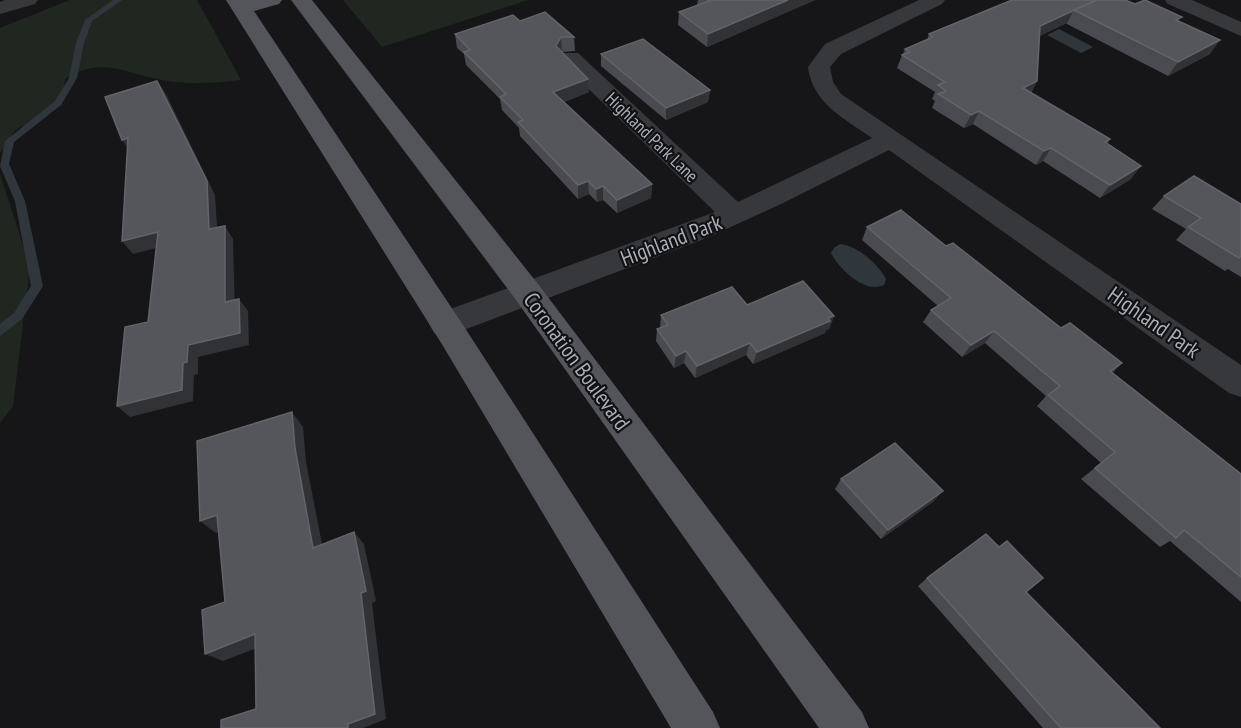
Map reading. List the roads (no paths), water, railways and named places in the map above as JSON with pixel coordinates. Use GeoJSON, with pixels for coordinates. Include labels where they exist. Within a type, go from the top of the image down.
{"type":"FeatureCollection","features":[{"type":"Feature","properties":{"kind":"main road","name":"Coronation Boulevard"},"geometry":{"type":"LineString","coordinates":[[301,0],[527,292],[846,728]]}},
{"type":"Feature","properties":{"kind":"main road"},"geometry":{"type":"LineString","coordinates":[[250,3],[445,324],[697,728]]}},
{"type":"Feature","properties":{"kind":"street"},"geometry":{"type":"LineString","coordinates":[[0,8],[28,0]]}},
{"type":"Feature","properties":{"kind":"street","name":"Highland Park"},"geometry":{"type":"LineString","coordinates":[[935,0],[833,49],[819,67],[821,82],[833,99],[1241,383]]}},
{"type":"Feature","properties":{"kind":"street"},"geometry":{"type":"LineString","coordinates":[[1175,0],[1241,30]]}},
{"type":"Feature","properties":{"kind":"street","name":"Highland Park Lane"},"geometry":{"type":"LineString","coordinates":[[570,58],[735,215]]}},
{"type":"Feature","properties":{"kind":"street","name":"Highland Park"},"geometry":{"type":"LineString","coordinates":[[445,324],[527,292],[566,281],[735,215],[890,139]]}},
{"type":"Feature","properties":{"kind":"waterway"},"geometry":{"type":"LineString","coordinates":[[0,331],[18,316],[37,286],[20,201],[4,164],[10,141],[58,103],[73,78],[80,43],[89,20],[118,0]]}}]}
